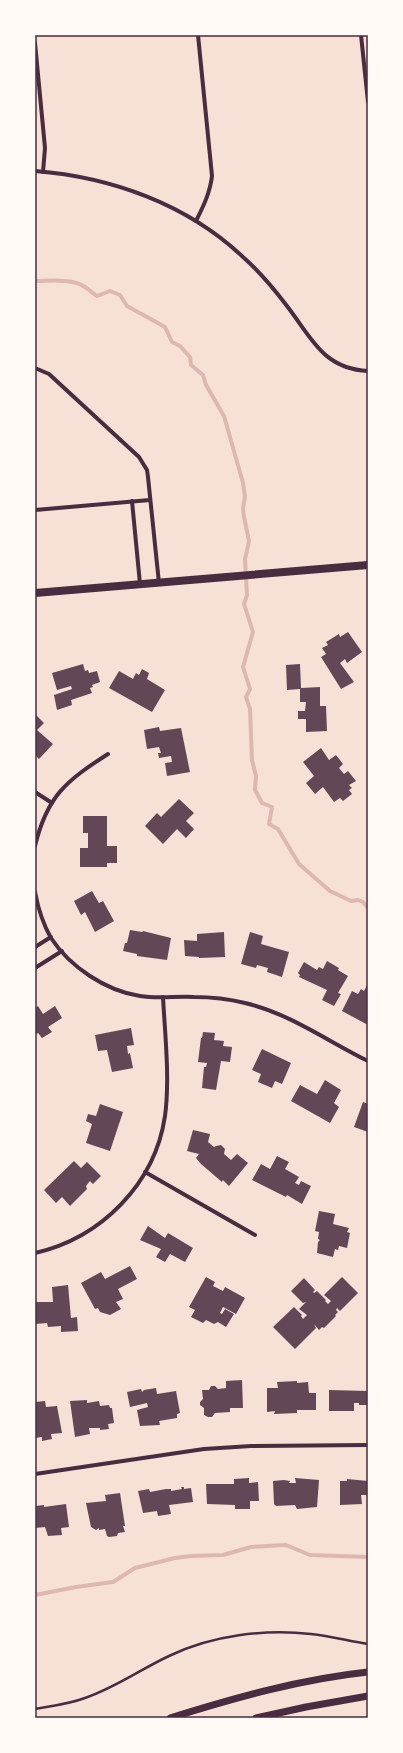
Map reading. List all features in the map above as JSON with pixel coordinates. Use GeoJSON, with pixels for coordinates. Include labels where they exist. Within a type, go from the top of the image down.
{"type":"FeatureCollection","features":[{"type":"Feature","properties":{"kind":"main road"},"geometry":{"type":"LineString","coordinates":[[35,593],[368,566]]}},
{"type":"Feature","properties":{"kind":"street"},"geometry":{"type":"LineString","coordinates":[[196,221],[206,201],[212,176],[198,35]]}},
{"type":"Feature","properties":{"kind":"street"},"geometry":{"type":"LineString","coordinates":[[361,35],[368,102]]}},
{"type":"Feature","properties":{"kind":"street"},"geometry":{"type":"LineString","coordinates":[[35,42],[45,148],[43,172]]}},
{"type":"Feature","properties":{"kind":"street"},"geometry":{"type":"LineString","coordinates":[[35,171],[62,173],[89,178],[122,187],[159,201],[196,221],[243,256],[288,307],[308,337],[323,354],[341,365],[352,369],[368,371]]}},
{"type":"Feature","properties":{"kind":"street"},"geometry":{"type":"LineString","coordinates":[[35,368],[49,374],[139,457],[146,470],[160,583]]}},
{"type":"Feature","properties":{"kind":"street"},"geometry":{"type":"LineString","coordinates":[[35,510],[150,500]]}},
{"type":"Feature","properties":{"kind":"street"},"geometry":{"type":"LineString","coordinates":[[132,501],[140,584]]}},
{"type":"Feature","properties":{"kind":"street"},"geometry":{"type":"LineString","coordinates":[[35,846],[45,815],[52,803],[75,776],[108,754]]}},
{"type":"Feature","properties":{"kind":"street"},"geometry":{"type":"LineString","coordinates":[[35,792],[52,803]]}},
{"type":"Feature","properties":{"kind":"street"},"geometry":{"type":"LineString","coordinates":[[35,892],[39,910],[51,937],[62,951],[84,971],[106,985],[126,993],[140,996],[195,996],[227,1000],[262,1008],[293,1020],[368,1061]]}},
{"type":"Feature","properties":{"kind":"street"},"geometry":{"type":"LineString","coordinates":[[35,947],[51,937]]}},
{"type":"Feature","properties":{"kind":"street"},"geometry":{"type":"LineString","coordinates":[[35,968],[62,951]]}},
{"type":"Feature","properties":{"kind":"street"},"geometry":{"type":"LineString","coordinates":[[35,1253],[79,1237],[104,1221],[122,1204],[146,1172],[153,1157],[165,1116],[167,1092],[163,997]]}},
{"type":"Feature","properties":{"kind":"street"},"geometry":{"type":"LineString","coordinates":[[146,1172],[255,1235]]}},
{"type":"Feature","properties":{"kind":"street"},"geometry":{"type":"LineString","coordinates":[[35,1474],[204,1449],[251,1446],[368,1445]]}},
{"type":"Feature","properties":{"kind":"street"},"geometry":{"type":"LineString","coordinates":[[170,1718],[252,1694],[306,1682],[368,1672]]}},
{"type":"Feature","properties":{"kind":"street"},"geometry":{"type":"LineString","coordinates":[[256,1718],[368,1696]]}},
{"type":"Feature","properties":{"kind":"path"},"geometry":{"type":"LineString","coordinates":[[35,1709],[58,1706],[86,1698],[170,1655],[210,1641],[280,1632],[312,1634],[368,1644]]}},
{"type":"Feature","properties":{"kind":"building"},"geometry":{"type":"Polygon","coordinates":[[[348,632],[362,652],[347,663],[345,659],[340,663],[354,682],[341,689],[321,657],[326,654],[322,648],[328,645],[326,642],[339,634],[340,637],[348,632]]]}},
{"type":"Feature","properties":{"kind":"building"},"geometry":{"type":"Polygon","coordinates":[[[83,664],[85,671],[88,670],[89,673],[97,671],[100,682],[92,685],[93,687],[90,688],[92,693],[71,700],[72,705],[57,710],[54,695],[72,689],[71,686],[57,690],[52,673],[83,664]]]}},
{"type":"Feature","properties":{"kind":"building"},"geometry":{"type":"Polygon","coordinates":[[[300,664],[301,688],[320,687],[320,706],[326,706],[327,731],[306,732],[306,719],[298,719],[298,711],[305,711],[306,702],[300,702],[300,689],[287,690],[286,665],[300,664]]]}},
{"type":"Feature","properties":{"kind":"building"},"geometry":{"type":"Polygon","coordinates":[[[142,669],[149,673],[147,679],[165,690],[152,712],[109,688],[119,671],[133,679],[136,673],[139,675],[142,669]]]}},
{"type":"Feature","properties":{"kind":"building"},"geometry":{"type":"Polygon","coordinates":[[[35,714],[44,723],[37,730],[53,744],[39,759],[35,755],[35,714]]]}},
{"type":"Feature","properties":{"kind":"building"},"geometry":{"type":"Polygon","coordinates":[[[159,727],[160,731],[181,728],[190,772],[167,776],[165,763],[172,762],[171,756],[159,758],[158,753],[161,753],[159,747],[147,749],[144,730],[159,727]]]}},
{"type":"Feature","properties":{"kind":"building"},"geometry":{"type":"Polygon","coordinates":[[[321,748],[329,760],[336,755],[343,764],[339,768],[344,774],[348,771],[356,781],[349,785],[352,788],[349,790],[352,794],[343,801],[340,798],[334,802],[323,787],[315,794],[306,783],[314,776],[303,762],[321,748]]]}},
{"type":"Feature","properties":{"kind":"building"},"geometry":{"type":"Polygon","coordinates":[[[179,799],[194,813],[186,821],[194,829],[186,838],[177,829],[163,844],[145,826],[157,813],[161,817],[179,799]]]}},
{"type":"Feature","properties":{"kind":"building"},"geometry":{"type":"Polygon","coordinates":[[[83,816],[107,816],[107,846],[117,846],[117,863],[107,863],[107,867],[80,867],[80,848],[88,848],[88,833],[83,833],[83,816]]]}},
{"type":"Feature","properties":{"kind":"building"},"geometry":{"type":"Polygon","coordinates":[[[92,891],[99,903],[103,901],[114,921],[95,932],[85,912],[81,915],[74,901],[92,891]]]}},
{"type":"Feature","properties":{"kind":"building"},"geometry":{"type":"Polygon","coordinates":[[[130,930],[143,931],[171,938],[167,960],[137,956],[137,954],[123,951],[125,943],[127,943],[130,930]]]}},
{"type":"Feature","properties":{"kind":"building"},"geometry":{"type":"Polygon","coordinates":[[[224,932],[225,957],[199,958],[185,956],[184,940],[197,941],[197,934],[224,932]]]}},
{"type":"Feature","properties":{"kind":"building"},"geometry":{"type":"Polygon","coordinates":[[[250,932],[263,936],[261,944],[289,952],[282,977],[267,972],[268,968],[257,965],[256,968],[241,964],[250,932]]]}},
{"type":"Feature","properties":{"kind":"building"},"geometry":{"type":"Polygon","coordinates":[[[327,961],[339,968],[338,970],[348,976],[338,993],[341,994],[334,1006],[322,1000],[327,990],[299,977],[300,975],[298,973],[304,962],[317,970],[319,967],[323,969],[327,961]]]}},
{"type":"Feature","properties":{"kind":"building"},"geometry":{"type":"Polygon","coordinates":[[[367,985],[368,1025],[342,1011],[352,991],[358,994],[361,989],[364,991],[367,985]]]}},
{"type":"Feature","properties":{"kind":"building"},"geometry":{"type":"Polygon","coordinates":[[[38,1006],[43,1014],[55,1006],[62,1018],[48,1027],[52,1032],[42,1038],[38,1033],[35,1035],[35,1008],[38,1006]]]}},
{"type":"Feature","properties":{"kind":"building"},"geometry":{"type":"Polygon","coordinates":[[[131,1028],[134,1045],[127,1046],[133,1068],[112,1072],[107,1050],[98,1051],[95,1035],[131,1028]]]}},
{"type":"Feature","properties":{"kind":"building"},"geometry":{"type":"Polygon","coordinates":[[[203,1032],[215,1033],[214,1040],[224,1041],[223,1046],[232,1047],[230,1062],[221,1061],[216,1090],[202,1088],[204,1067],[206,1067],[207,1063],[198,1062],[203,1032]]]}},
{"type":"Feature","properties":{"kind":"building"},"geometry":{"type":"Polygon","coordinates":[[[262,1049],[291,1063],[282,1084],[275,1081],[272,1088],[258,1082],[261,1074],[252,1070],[262,1049]]]}},
{"type":"Feature","properties":{"kind":"building"},"geometry":{"type":"Polygon","coordinates":[[[325,1080],[341,1090],[334,1103],[339,1107],[330,1123],[291,1101],[300,1085],[317,1094],[325,1080]]]}},
{"type":"Feature","properties":{"kind":"building"},"geometry":{"type":"Polygon","coordinates":[[[363,1102],[368,1104],[368,1132],[354,1127],[363,1102]]]}},
{"type":"Feature","properties":{"kind":"building"},"geometry":{"type":"Polygon","coordinates":[[[100,1104],[123,1112],[110,1151],[86,1143],[92,1124],[86,1121],[88,1114],[96,1116],[100,1104]]]}},
{"type":"Feature","properties":{"kind":"building"},"geometry":{"type":"Polygon","coordinates":[[[193,1130],[210,1134],[208,1142],[214,1147],[221,1145],[225,1149],[224,1154],[231,1160],[237,1154],[248,1163],[229,1186],[201,1164],[196,1158],[199,1154],[187,1151],[193,1130]]]}},
{"type":"Feature","properties":{"kind":"building"},"geometry":{"type":"Polygon","coordinates":[[[277,1156],[289,1162],[285,1169],[299,1177],[295,1183],[299,1185],[301,1181],[311,1186],[302,1204],[287,1195],[286,1197],[252,1180],[261,1164],[270,1169],[277,1156]]]}},
{"type":"Feature","properties":{"kind":"building"},"geometry":{"type":"Polygon","coordinates":[[[74,1161],[81,1168],[87,1162],[101,1176],[93,1184],[90,1181],[86,1186],[87,1189],[70,1206],[62,1197],[56,1203],[44,1190],[74,1161]]]}},
{"type":"Feature","properties":{"kind":"building"},"geometry":{"type":"Polygon","coordinates":[[[319,1211],[335,1214],[333,1224],[349,1228],[347,1232],[350,1233],[347,1248],[339,1246],[338,1250],[335,1249],[333,1257],[317,1253],[318,1242],[320,1240],[318,1239],[319,1232],[315,1231],[319,1211]]]}},
{"type":"Feature","properties":{"kind":"building"},"geometry":{"type":"Polygon","coordinates":[[[148,1226],[165,1238],[168,1233],[193,1248],[185,1262],[170,1254],[165,1262],[156,1257],[161,1249],[140,1240],[148,1226]]]}},
{"type":"Feature","properties":{"kind":"building"},"geometry":{"type":"Polygon","coordinates":[[[130,1266],[137,1279],[118,1289],[123,1299],[116,1302],[121,1309],[110,1315],[100,1312],[98,1308],[95,1309],[81,1283],[101,1272],[105,1279],[130,1266]]]}},
{"type":"Feature","properties":{"kind":"building"},"geometry":{"type":"Polygon","coordinates":[[[206,1277],[215,1282],[213,1286],[223,1291],[225,1287],[245,1298],[236,1314],[223,1307],[220,1313],[222,1314],[225,1309],[234,1314],[226,1327],[218,1322],[214,1324],[206,1320],[203,1323],[191,1317],[195,1310],[189,1307],[206,1277]]]}},
{"type":"Feature","properties":{"kind":"building"},"geometry":{"type":"Polygon","coordinates":[[[342,1277],[358,1293],[340,1311],[337,1308],[336,1310],[338,1312],[335,1315],[336,1316],[324,1328],[322,1327],[319,1330],[314,1324],[316,1328],[295,1349],[273,1327],[294,1307],[302,1315],[301,1316],[303,1319],[307,1315],[299,1309],[306,1302],[303,1303],[291,1291],[304,1278],[315,1290],[313,1292],[314,1293],[317,1291],[328,1304],[331,1301],[324,1295],[342,1277]]]}},
{"type":"Feature","properties":{"kind":"building"},"geometry":{"type":"Polygon","coordinates":[[[68,1285],[71,1318],[77,1317],[78,1331],[61,1332],[61,1326],[48,1327],[47,1323],[35,1324],[35,1302],[53,1302],[52,1287],[68,1285]]]}},
{"type":"Feature","properties":{"kind":"building"},"geometry":{"type":"Polygon","coordinates":[[[242,1380],[243,1408],[230,1408],[230,1412],[215,1413],[212,1417],[204,1415],[204,1408],[200,1405],[200,1402],[203,1399],[202,1390],[209,1390],[211,1386],[215,1386],[218,1389],[226,1388],[226,1381],[242,1380]]]}},
{"type":"Feature","properties":{"kind":"building"},"geometry":{"type":"Polygon","coordinates":[[[297,1381],[297,1383],[308,1382],[309,1393],[316,1393],[316,1410],[297,1410],[297,1413],[274,1414],[275,1411],[267,1412],[267,1388],[278,1388],[277,1382],[297,1381]]]}},
{"type":"Feature","properties":{"kind":"building"},"geometry":{"type":"Polygon","coordinates":[[[156,1388],[157,1394],[176,1391],[180,1413],[177,1414],[177,1418],[159,1421],[160,1425],[140,1426],[137,1410],[148,1407],[147,1403],[130,1407],[127,1392],[141,1389],[142,1392],[144,1390],[156,1388]]]}},
{"type":"Feature","properties":{"kind":"building"},"geometry":{"type":"Polygon","coordinates":[[[329,1390],[368,1391],[368,1405],[359,1405],[359,1403],[354,1403],[354,1411],[329,1411],[329,1390]]]}},
{"type":"Feature","properties":{"kind":"building"},"geometry":{"type":"Polygon","coordinates":[[[87,1400],[87,1403],[99,1401],[100,1406],[109,1405],[110,1408],[112,1408],[114,1423],[108,1424],[109,1429],[100,1430],[100,1428],[89,1428],[90,1434],[75,1437],[70,1401],[87,1400]]]}},
{"type":"Feature","properties":{"kind":"building"},"geometry":{"type":"Polygon","coordinates":[[[45,1401],[46,1407],[57,1406],[62,1433],[51,1434],[52,1439],[42,1441],[42,1437],[35,1438],[35,1402],[45,1401]]]}},
{"type":"Feature","properties":{"kind":"building"},"geometry":{"type":"Polygon","coordinates":[[[249,1478],[249,1483],[258,1482],[259,1501],[250,1501],[250,1509],[235,1509],[235,1505],[207,1504],[206,1484],[234,1484],[234,1479],[249,1478]]]}},
{"type":"Feature","properties":{"kind":"building"},"geometry":{"type":"Polygon","coordinates":[[[295,1478],[319,1480],[317,1507],[297,1509],[295,1505],[276,1506],[274,1504],[273,1481],[284,1480],[290,1481],[289,1483],[296,1483],[295,1478]]]}},
{"type":"Feature","properties":{"kind":"building"},"geometry":{"type":"Polygon","coordinates":[[[347,1479],[368,1481],[368,1495],[361,1495],[362,1504],[340,1505],[340,1481],[347,1481],[347,1479]]]}},
{"type":"Feature","properties":{"kind":"building"},"geometry":{"type":"Polygon","coordinates":[[[181,1487],[184,1487],[184,1489],[191,1488],[193,1502],[169,1505],[171,1514],[158,1516],[157,1511],[143,1513],[138,1491],[149,1489],[150,1492],[171,1489],[171,1491],[182,1489],[181,1487]]]}},
{"type":"Feature","properties":{"kind":"building"},"geometry":{"type":"Polygon","coordinates":[[[120,1493],[125,1526],[123,1526],[125,1532],[118,1533],[117,1536],[109,1537],[107,1536],[105,1529],[99,1530],[99,1528],[96,1530],[91,1527],[86,1503],[106,1501],[105,1495],[120,1493]]]}},
{"type":"Feature","properties":{"kind":"building"},"geometry":{"type":"Polygon","coordinates":[[[66,1504],[69,1527],[61,1528],[62,1535],[48,1536],[45,1527],[35,1528],[35,1506],[44,1505],[44,1507],[66,1504]]]}},
{"type":"Feature","properties":{"kind":"waterway"},"geometry":{"type":"LineString","coordinates":[[35,281],[74,282],[87,288],[97,296],[110,291],[120,295],[127,306],[165,327],[172,342],[180,346],[190,357],[191,365],[203,375],[206,385],[224,416],[243,483],[245,497],[243,508],[249,541],[245,559],[247,595],[244,604],[253,632],[243,667],[250,689],[246,697],[250,709],[252,760],[256,776],[255,790],[262,803],[272,807],[269,824],[278,829],[299,864],[330,891],[351,901],[358,900],[363,902],[368,908]]}},
{"type":"Feature","properties":{"kind":"waterway"},"geometry":{"type":"LineString","coordinates":[[35,1595],[113,1582],[135,1568],[175,1558],[223,1555],[251,1547],[286,1545],[310,1555],[368,1557]]}}]}
